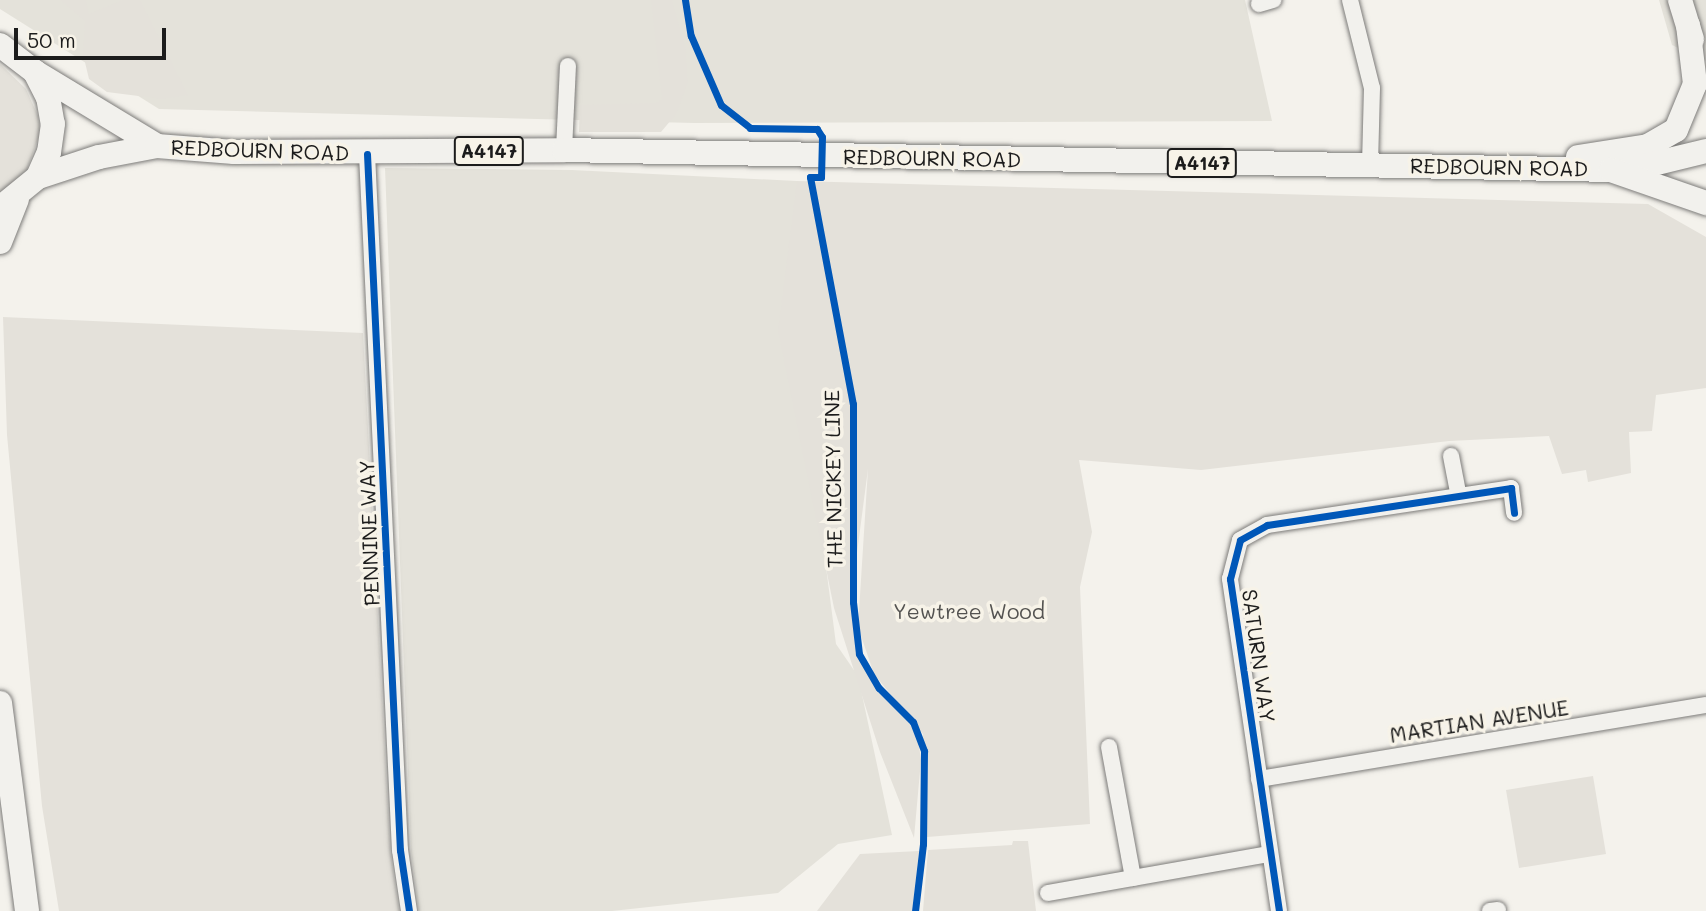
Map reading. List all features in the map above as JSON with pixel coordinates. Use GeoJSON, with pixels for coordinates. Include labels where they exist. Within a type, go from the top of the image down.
{"type":"FeatureCollection","features":[{"type":"Feature","properties":{"kind":"main road","name":"A4147"},"geometry":{"type":"LineString","coordinates":[[1680,0],[1706,94]]}},
{"type":"Feature","properties":{"kind":"main road","name":"A4147"},"geometry":{"type":"LineString","coordinates":[[1480,167],[1648,146],[1669,137],[1685,116],[1696,66],[1688,24]]}},
{"type":"Feature","properties":{"kind":"main road","name":"REDBOURN ROAD"},"geometry":{"type":"LineString","coordinates":[[0,45],[36,72],[157,145]]}},
{"type":"Feature","properties":{"kind":"main road"},"geometry":{"type":"LineString","coordinates":[[0,242],[8,204],[37,177],[49,152],[53,124],[48,97],[36,72]]}},
{"type":"Feature","properties":{"kind":"main road","name":"REDBOURN ROAD"},"geometry":{"type":"LineString","coordinates":[[37,177],[99,157],[157,145],[234,152],[367,154],[564,150],[1582,168],[1624,171],[1706,203]]}},
{"type":"Feature","properties":{"kind":"main road","name":"REDBOURN ROAD"},"geometry":{"type":"LineString","coordinates":[[1624,171],[1706,151]]}},
{"type":"Feature","properties":{"kind":"main road"},"geometry":{"type":"LineString","coordinates":[[0,703],[27,911]]}},
{"type":"Feature","properties":{"kind":"street"},"geometry":{"type":"LineString","coordinates":[[1350,0],[1372,88],[1370,165]]}},
{"type":"Feature","properties":{"kind":"street"},"geometry":{"type":"LineString","coordinates":[[564,150],[568,66]]}},
{"type":"Feature","properties":{"kind":"street","name":"PENNINE WAY"},"geometry":{"type":"LineString","coordinates":[[367,154],[400,850],[409,911]]}},
{"type":"Feature","properties":{"kind":"street"},"geometry":{"type":"LineString","coordinates":[[1451,456],[1458,493]]}},
{"type":"Feature","properties":{"kind":"street","name":"SATURN WAY"},"geometry":{"type":"LineString","coordinates":[[1279,911],[1230,579],[1240,540],[1267,525],[1458,493],[1511,488],[1514,513]]}},
{"type":"Feature","properties":{"kind":"street","name":"MARTIAN AVENUE"},"geometry":{"type":"LineString","coordinates":[[1259,779],[1706,705]]}},
{"type":"Feature","properties":{"kind":"street"},"geometry":{"type":"LineString","coordinates":[[1110,747],[1133,877]]}},
{"type":"Feature","properties":{"kind":"street"},"geometry":{"type":"LineString","coordinates":[[1048,893],[1269,854]]}},
{"type":"Feature","properties":{"kind":"shaded area"},"geometry":{"type":"Polygon","coordinates":[[[0,0],[1245,0],[1272,121],[694,123],[159,109],[0,9],[0,0]]]}},
{"type":"Feature","properties":{"kind":"shaded area"},"geometry":{"type":"Polygon","coordinates":[[[1659,0],[1706,0],[1706,61],[1672,45],[1659,0]]]}},
{"type":"Feature","properties":{"kind":"shaded area"},"geometry":{"type":"Polygon","coordinates":[[[385,168],[572,170],[797,181],[807,232],[820,521],[836,644],[858,676],[892,835],[838,844],[778,893],[612,911],[419,911],[411,851],[385,168]]]}},
{"type":"Feature","properties":{"kind":"green space"},"geometry":{"type":"Polygon","coordinates":[[[60,0],[86,0],[89,14],[123,0],[140,0],[188,95],[162,99],[107,92],[89,79],[83,54],[85,21],[60,0]]]}},
{"type":"Feature","properties":{"kind":"green space"},"geometry":{"type":"Polygon","coordinates":[[[651,0],[672,0],[686,50],[688,81],[677,113],[661,132],[579,132],[580,105],[656,103],[662,99],[651,0]]]}},
{"type":"Feature","properties":{"kind":"green space"},"geometry":{"type":"Polygon","coordinates":[[[0,64],[26,89],[38,116],[40,133],[25,175],[0,195],[0,64]]]}},
{"type":"Feature","properties":{"kind":"green space","name":"Yewtree Wood"},"geometry":{"type":"Polygon","coordinates":[[[797,181],[1648,204],[1706,237],[1706,388],[1656,395],[1652,431],[1629,432],[1631,473],[1588,482],[1586,470],[1562,474],[1549,436],[1449,441],[1201,470],[1079,460],[1092,532],[1080,587],[1090,824],[927,837],[923,734],[874,674],[858,627],[868,469],[852,591],[853,626],[867,673],[906,717],[918,739],[921,760],[914,838],[880,752],[834,608],[778,331],[797,181]]]}},
{"type":"Feature","properties":{"kind":"green space"},"geometry":{"type":"Polygon","coordinates":[[[3,317],[363,333],[390,850],[399,911],[59,911],[42,806],[7,435],[3,317]]]}},
{"type":"Feature","properties":{"kind":"green space"},"geometry":{"type":"Polygon","coordinates":[[[1593,776],[1606,854],[1519,868],[1506,790],[1593,776]]]}},
{"type":"Feature","properties":{"kind":"green space"},"geometry":{"type":"Polygon","coordinates":[[[1013,841],[1028,841],[1036,911],[923,911],[928,850],[1012,845],[1013,841]]]}},
{"type":"Feature","properties":{"kind":"green space"},"geometry":{"type":"Polygon","coordinates":[[[919,851],[912,911],[817,911],[860,854],[919,851]]]}},
{"type":"Feature","properties":{"kind":"cycle path","name":"THE NICKEY LINE"},"geometry":{"type":"LineString","coordinates":[[685,0],[691,36],[721,105],[750,128],[817,129],[822,137],[821,177],[810,177],[853,404],[853,602],[859,654],[879,688],[913,722],[924,751],[923,844],[915,911]]}},
{"type":"Feature","properties":{"kind":"cycle path"},"geometry":{"type":"LineString","coordinates":[[367,154],[400,850],[409,911]]}},
{"type":"Feature","properties":{"kind":"cycle path"},"geometry":{"type":"LineString","coordinates":[[1279,911],[1230,579],[1240,540],[1267,525],[1511,488],[1514,513]]}}]}
